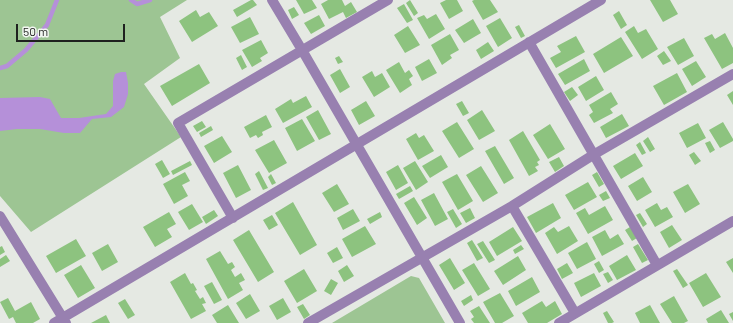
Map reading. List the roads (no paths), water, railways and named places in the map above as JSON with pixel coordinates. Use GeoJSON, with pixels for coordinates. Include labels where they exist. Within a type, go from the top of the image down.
{"type":"FeatureCollection","features":[{"type":"Feature","properties":{"kind":"street"},"geometry":{"type":"LineString","coordinates":[[272,0],[460,323]]}},
{"type":"Feature","properties":{"kind":"street"},"geometry":{"type":"LineString","coordinates":[[233,218],[178,123],[388,0]]}},
{"type":"Feature","properties":{"kind":"street"},"geometry":{"type":"LineString","coordinates":[[0,216],[61,321],[601,0]]}},
{"type":"Feature","properties":{"kind":"street"},"geometry":{"type":"LineString","coordinates":[[529,42],[657,265]]}},
{"type":"Feature","properties":{"kind":"street"},"geometry":{"type":"LineString","coordinates":[[313,322],[512,206],[593,155],[733,74]]}},
{"type":"Feature","properties":{"kind":"street"},"geometry":{"type":"LineString","coordinates":[[512,206],[575,313]]}},
{"type":"Feature","properties":{"kind":"street"},"geometry":{"type":"LineString","coordinates":[[559,323],[733,221]]}},
{"type":"Feature","properties":{"kind":"waterway"},"geometry":{"type":"LineString","coordinates":[[0,68],[7,66],[26,50],[47,25],[57,0]]}},
{"type":"Feature","properties":{"kind":"waterway"},"geometry":{"type":"LineString","coordinates":[[131,0],[137,4],[150,0]]}}]}
